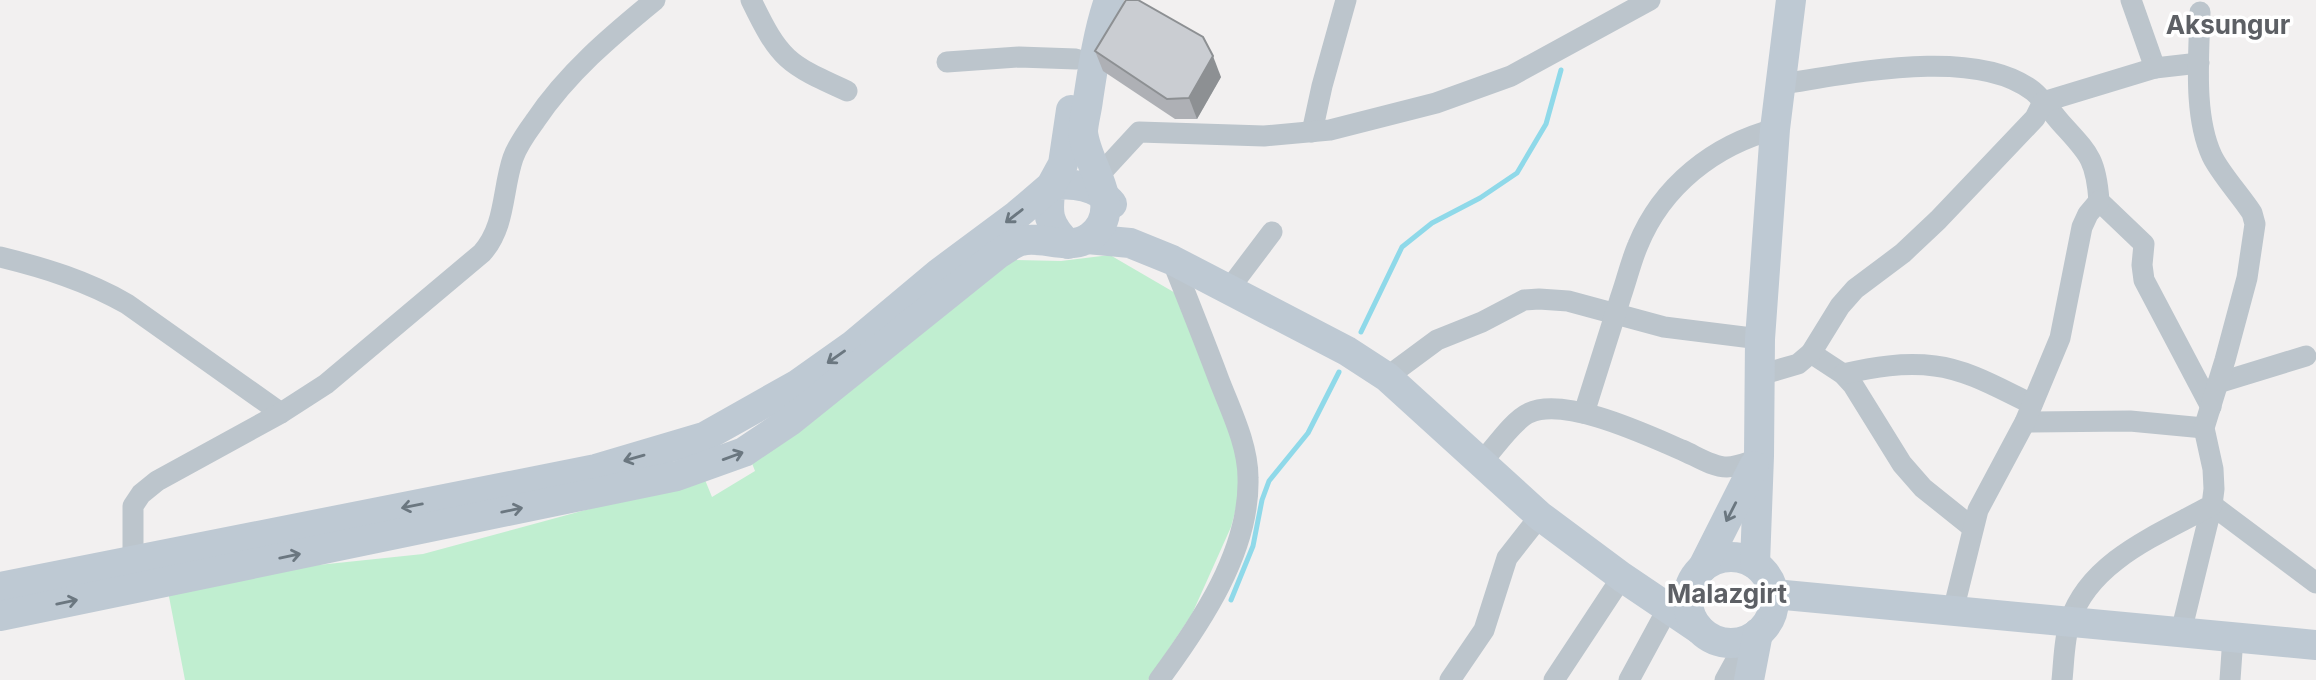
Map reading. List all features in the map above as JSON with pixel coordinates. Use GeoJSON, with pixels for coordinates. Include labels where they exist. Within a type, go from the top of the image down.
{"type":"FeatureCollection","features":[{"type":"Feature","properties":{"kind":"main road"},"geometry":{"type":"LineString","coordinates":[[0,587],[596,469],[704,437],[798,384],[853,345],[939,273],[1051,186],[1063,164],[1076,59],[1093,0]]}},
{"type":"Feature","properties":{"kind":"main road"},"geometry":{"type":"LineString","coordinates":[[1078,241],[1097,230],[1106,214],[1083,132],[1094,62],[1110,0]]}},
{"type":"Feature","properties":{"kind":"main road"},"geometry":{"type":"LineString","coordinates":[[1755,564],[1760,339],[1775,129],[1791,0]]}},
{"type":"Feature","properties":{"kind":"main road"},"geometry":{"type":"LineString","coordinates":[[1051,186],[1097,186],[1127,225],[1172,260]]}},
{"type":"Feature","properties":{"kind":"main road"},"geometry":{"type":"LineString","coordinates":[[1051,186],[1048,209],[1055,232],[1078,241]]}},
{"type":"Feature","properties":{"kind":"main road"},"geometry":{"type":"LineString","coordinates":[[0,616],[677,475],[744,452],[790,421],[998,254],[1023,240],[1130,243],[1172,260],[1347,351],[1387,377],[1540,516],[1622,577],[1687,589]]}},
{"type":"Feature","properties":{"kind":"main road"},"geometry":{"type":"LineString","coordinates":[[1687,589],[1714,560],[1742,558],[1755,564],[1770,582],[1774,594],[1770,615],[1752,636],[1734,643],[1721,642],[1699,629],[1692,617],[1687,589],[1758,457]]}},
{"type":"Feature","properties":{"kind":"main road"},"geometry":{"type":"LineString","coordinates":[[1774,594],[2316,645]]}},
{"type":"Feature","properties":{"kind":"main road"},"geometry":{"type":"LineString","coordinates":[[1749,680],[1752,636]]}},
{"type":"Feature","properties":{"kind":"street"},"geometry":{"type":"LineString","coordinates":[[133,561],[133,506],[141,494],[157,481],[281,413],[342,373],[482,253],[498,230],[513,158],[548,100],[578,66],[655,0]]}},
{"type":"Feature","properties":{"kind":"street"},"geometry":{"type":"LineString","coordinates":[[751,0],[765,31],[790,62],[802,71],[848,91]]}},
{"type":"Feature","properties":{"kind":"street"},"geometry":{"type":"LineString","coordinates":[[1312,132],[1346,0]]}},
{"type":"Feature","properties":{"kind":"street"},"geometry":{"type":"LineString","coordinates":[[1097,186],[1139,132],[1264,136],[1312,132],[1330,130],[1436,103],[1511,76],[1650,0]]}},
{"type":"Feature","properties":{"kind":"street"},"geometry":{"type":"LineString","coordinates":[[2131,0],[2155,68]]}},
{"type":"Feature","properties":{"kind":"street"},"geometry":{"type":"LineString","coordinates":[[2181,632],[2212,505],[2213,469],[2204,428],[2247,278],[2255,224],[2252,213],[2211,154],[2200,100],[2200,12]]}},
{"type":"Feature","properties":{"kind":"street"},"geometry":{"type":"LineString","coordinates":[[947,62],[1019,57],[1076,59]]}},
{"type":"Feature","properties":{"kind":"street"},"geometry":{"type":"LineString","coordinates":[[1760,375],[1798,363],[1811,353],[1840,306],[1855,289],[1903,253],[1938,220],[2035,118],[2042,102],[2155,68],[2199,63]]}},
{"type":"Feature","properties":{"kind":"street"},"geometry":{"type":"LineString","coordinates":[[1782,84],[1914,67],[1961,67],[1987,71],[2018,82],[2034,92],[2090,156],[2096,170],[2099,201],[2144,244],[2144,280],[2211,407]]}},
{"type":"Feature","properties":{"kind":"street"},"geometry":{"type":"LineString","coordinates":[[1584,413],[1637,245],[1659,205],[1690,171],[1715,154],[1746,136],[1775,129]]}},
{"type":"Feature","properties":{"kind":"street"},"geometry":{"type":"LineString","coordinates":[[1953,611],[1978,510],[2029,413],[2060,338],[2082,227],[2099,201]]}},
{"type":"Feature","properties":{"kind":"street"},"geometry":{"type":"LineString","coordinates":[[1229,289],[1272,232]]}},
{"type":"Feature","properties":{"kind":"street"},"geometry":{"type":"LineString","coordinates":[[0,257],[49,268],[104,291],[127,304],[281,413]]}},
{"type":"Feature","properties":{"kind":"street"},"geometry":{"type":"LineString","coordinates":[[1159,680],[1207,608],[1237,548],[1246,517],[1248,475],[1238,429],[1172,260]]}},
{"type":"Feature","properties":{"kind":"street"},"geometry":{"type":"LineString","coordinates":[[1387,377],[1437,340],[1524,300],[1553,299],[1616,312],[1664,327],[1760,339]]}},
{"type":"Feature","properties":{"kind":"street"},"geometry":{"type":"LineString","coordinates":[[1811,353],[1843,374],[1877,421],[1902,464],[1923,488],[1973,528]]}},
{"type":"Feature","properties":{"kind":"street"},"geometry":{"type":"LineString","coordinates":[[2218,383],[2306,356]]}},
{"type":"Feature","properties":{"kind":"street"},"geometry":{"type":"LineString","coordinates":[[1843,374],[1882,365],[1938,366],[1984,382],[2029,413],[2204,428]]}},
{"type":"Feature","properties":{"kind":"street"},"geometry":{"type":"LineString","coordinates":[[1481,463],[1528,413],[1564,409],[1584,413],[1653,437],[1714,464],[1727,467],[1758,457]]}},
{"type":"Feature","properties":{"kind":"street"},"geometry":{"type":"LineString","coordinates":[[2212,505],[2316,583]]}},
{"type":"Feature","properties":{"kind":"street"},"geometry":{"type":"LineString","coordinates":[[2062,680],[2070,622],[2085,590],[2119,559],[2212,505]]}},
{"type":"Feature","properties":{"kind":"street"},"geometry":{"type":"LineString","coordinates":[[1450,680],[1485,630],[1507,558],[1540,516]]}},
{"type":"Feature","properties":{"kind":"street"},"geometry":{"type":"LineString","coordinates":[[1554,680],[1622,577]]}},
{"type":"Feature","properties":{"kind":"street"},"geometry":{"type":"LineString","coordinates":[[1629,680],[1687,589]]}},
{"type":"Feature","properties":{"kind":"street"},"geometry":{"type":"LineString","coordinates":[[1725,680],[1752,636]]}},
{"type":"Feature","properties":{"kind":"street"},"geometry":{"type":"LineString","coordinates":[[2230,680],[2233,637]]}},
{"type":"Feature","properties":{"kind":"green space"},"geometry":{"type":"Polygon","coordinates":[[[1110,255],[1177,294],[1232,428],[1241,490],[1231,527],[1192,614],[1148,680],[185,680],[166,581],[423,554],[626,499],[703,475],[712,497],[755,471],[746,448],[1014,260],[1061,261],[1110,255]]]}},
{"type":"Feature","properties":{"kind":"building"},"geometry":{"type":"Polygon","coordinates":[[[1126,0],[1138,0],[1203,37],[1213,56],[1189,98],[1167,99],[1095,51],[1126,0]]]}},
{"type":"Feature","properties":{"kind":"waterway"},"geometry":{"type":"LineString","coordinates":[[1361,332],[1402,247],[1432,223],[1480,198],[1517,173],[1546,124],[1561,70]]}},
{"type":"Feature","properties":{"kind":"waterway"},"geometry":{"type":"LineString","coordinates":[[1231,600],[1253,546],[1262,500],[1269,481],[1308,433],[1339,372]]}},
{"type":"Feature","properties":{"kind":"district","name":"Aksungur"},"geometry":{"type":"Point","coordinates":[2228,24]}},
{"type":"Feature","properties":{"kind":"district","name":"Malazgirt"},"geometry":{"type":"Point","coordinates":[1727,593]}}]}
